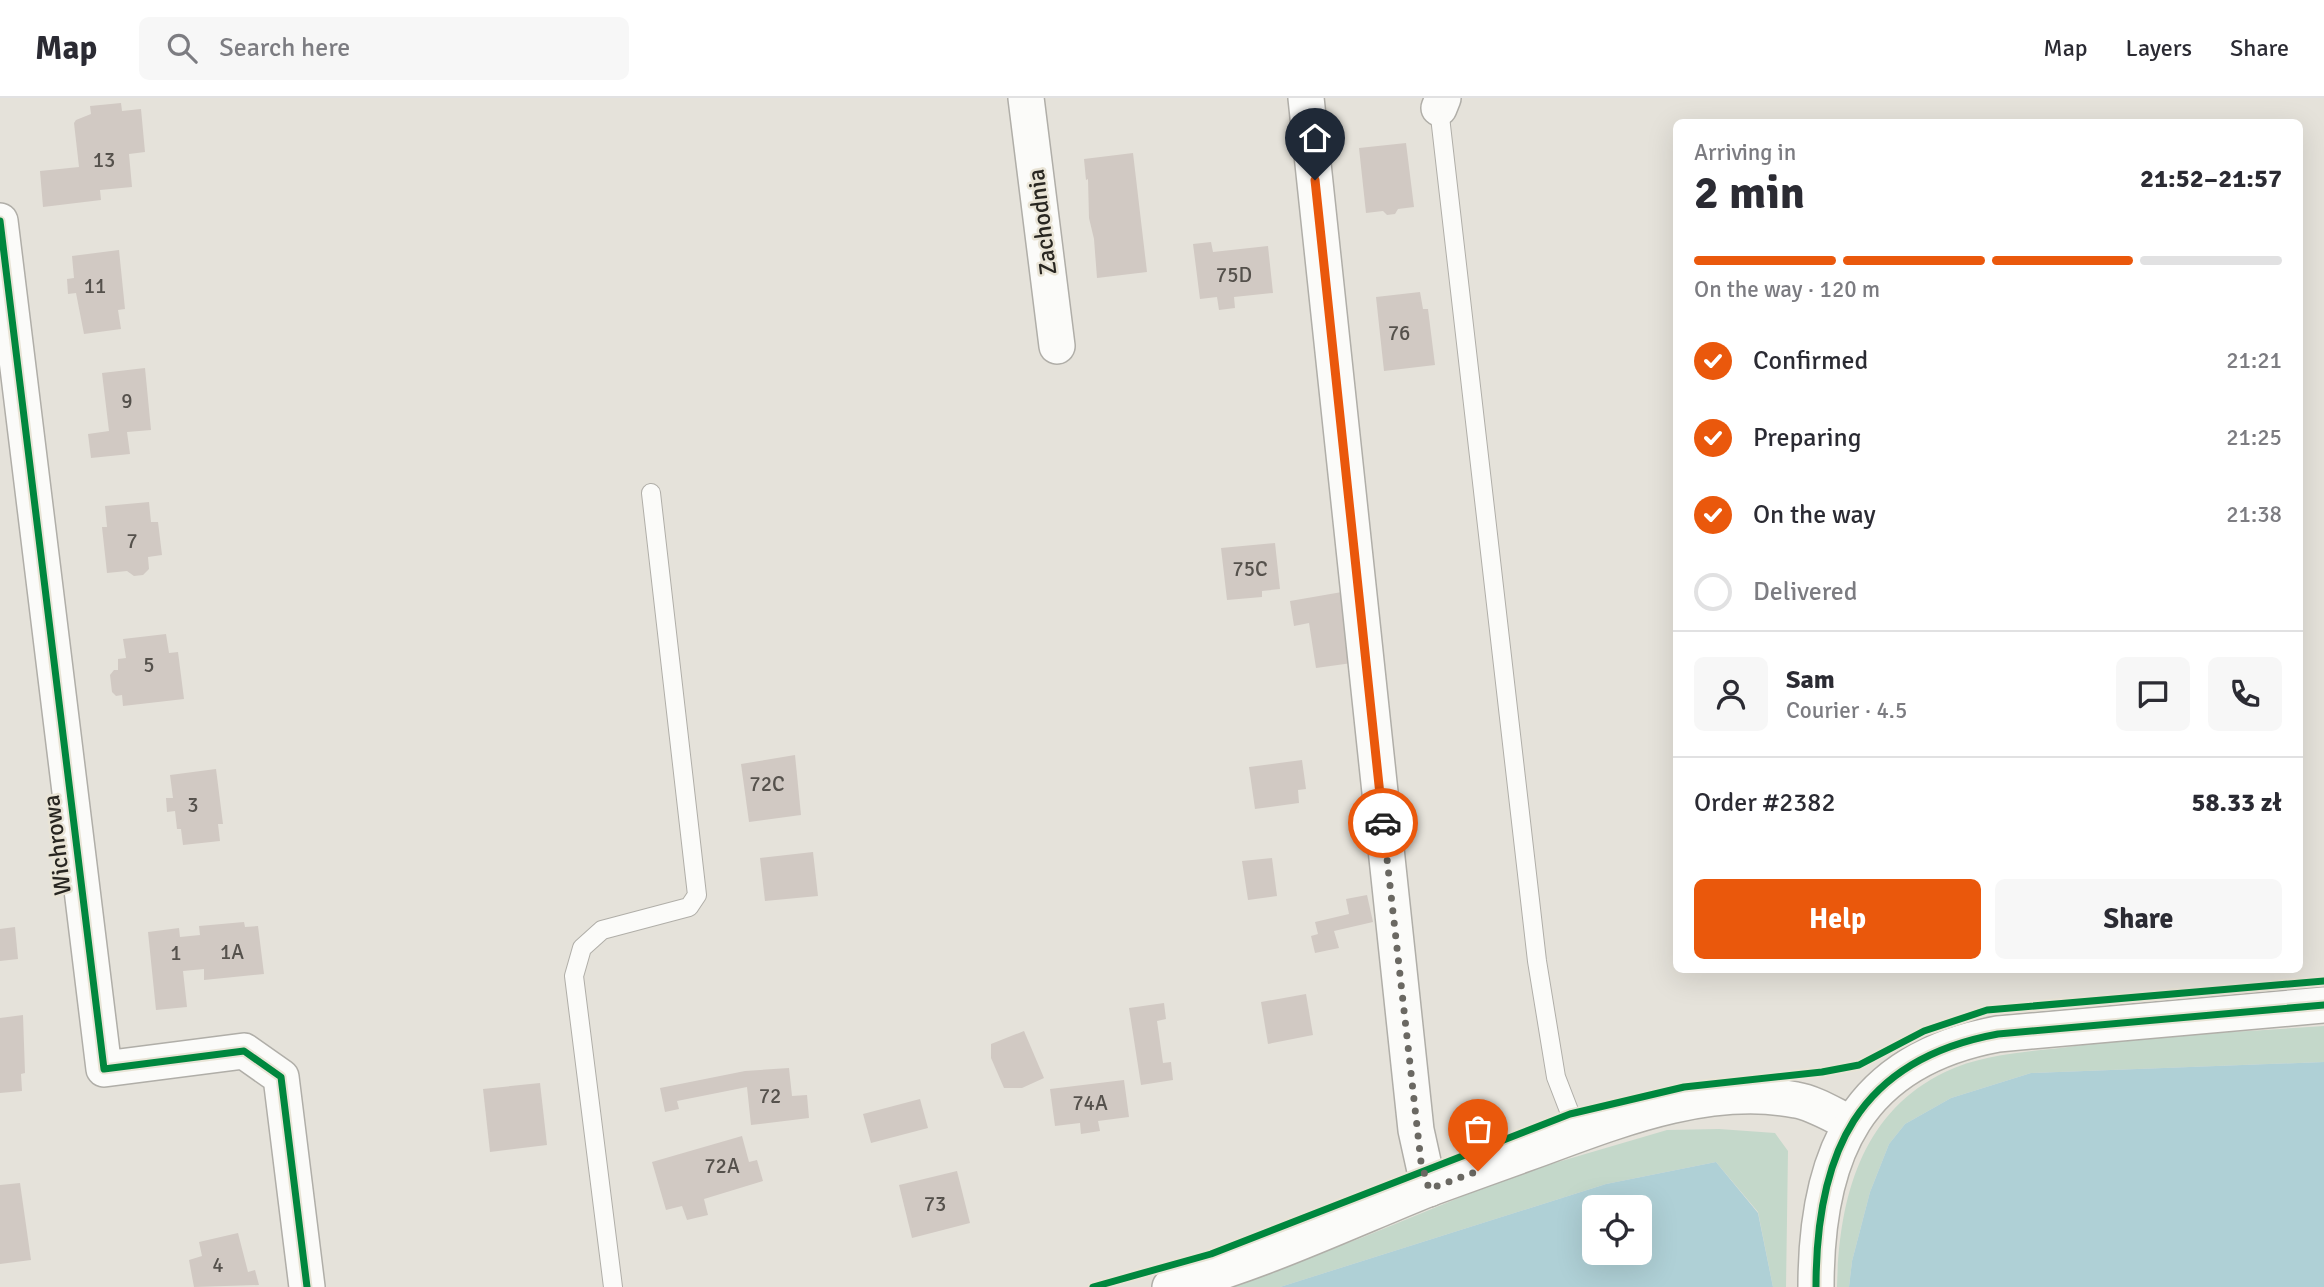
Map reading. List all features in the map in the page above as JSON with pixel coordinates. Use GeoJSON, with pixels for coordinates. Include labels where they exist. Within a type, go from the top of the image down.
{"type":"FeatureCollection","features":[{"type":"Feature","properties":{"kind":"street","name":"Zachodnia"},"geometry":{"type":"LineString","coordinates":[[1026,98],[1057,346]]}},
{"type":"Feature","properties":{"kind":"street"},"geometry":{"type":"LineString","coordinates":[[1306,98],[1416,1130],[1429,1189]]}},
{"type":"Feature","properties":{"kind":"street","name":"Wichrowa"},"geometry":{"type":"LineString","coordinates":[[0,221],[104,1069],[244,1051],[281,1077],[307,1287]]}},
{"type":"Feature","properties":{"kind":"street"},"geometry":{"type":"LineString","coordinates":[[1816,1287],[1817,1231],[1833,1157],[1850,1123],[1876,1092],[1911,1066],[1949,1047],[1983,1037],[2047,1028],[2324,1005]]}},
{"type":"Feature","properties":{"kind":"street"},"geometry":{"type":"LineString","coordinates":[[1170,1287],[1261,1259],[1429,1189],[1662,1108],[1726,1098],[1800,1100],[1850,1123]]}},
{"type":"Feature","properties":{"kind":"lane"},"geometry":{"type":"LineString","coordinates":[[1441,103],[1537,961],[1556,1077],[1578,1135]]}},
{"type":"Feature","properties":{"kind":"lane"},"geometry":{"type":"LineString","coordinates":[[613,1287],[574,976],[582,948],[602,930],[689,907],[697,895],[651,493]]}},
{"type":"Feature","properties":{"kind":"green space"},"geometry":{"type":"Polygon","coordinates":[[[2324,1026],[2324,1062],[2031,1073],[1951,1098],[1905,1124],[1889,1144],[1870,1192],[1852,1261],[1849,1287],[1837,1287],[1843,1222],[1860,1162],[1874,1135],[1893,1111],[1916,1089],[1945,1072],[1992,1057],[2026,1052],[2137,1039],[2324,1026]]]}},
{"type":"Feature","properties":{"kind":"green space"},"geometry":{"type":"Polygon","coordinates":[[[1719,1129],[1775,1133],[1788,1151],[1786,1287],[1773,1287],[1758,1212],[1716,1162],[1606,1184],[1280,1287],[1228,1287],[1361,1238],[1517,1174],[1667,1130],[1719,1129]]]}},
{"type":"Feature","properties":{"kind":"water"},"geometry":{"type":"Polygon","coordinates":[[[2324,1062],[2324,1287],[1849,1287],[1852,1261],[1870,1192],[1889,1144],[1905,1124],[1951,1098],[2031,1073],[2324,1062]]]}},
{"type":"Feature","properties":{"kind":"water"},"geometry":{"type":"Polygon","coordinates":[[[1716,1162],[1758,1213],[1773,1287],[1280,1287],[1606,1184],[1716,1162]]]}},
{"type":"Feature","properties":{"kind":"building"},"geometry":{"type":"Polygon","coordinates":[[[121,103],[122,111],[141,109],[145,152],[129,154],[132,187],[100,190],[101,200],[43,207],[40,171],[79,167],[74,123],[76,120],[91,114],[90,106],[121,103]]]}},
{"type":"Feature","properties":{"kind":"building"},"geometry":{"type":"Polygon","coordinates":[[[1406,143],[1414,207],[1398,209],[1395,214],[1387,215],[1383,211],[1366,213],[1359,148],[1406,143]]]}},
{"type":"Feature","properties":{"kind":"building"},"geometry":{"type":"Polygon","coordinates":[[[1133,153],[1147,272],[1097,278],[1084,159],[1133,153]]]}},
{"type":"Feature","properties":{"kind":"building"},"geometry":{"type":"Polygon","coordinates":[[[1211,242],[1213,252],[1268,246],[1273,293],[1234,297],[1235,308],[1219,310],[1217,297],[1200,299],[1193,244],[1211,242]]]}},
{"type":"Feature","properties":{"kind":"building"},"geometry":{"type":"Polygon","coordinates":[[[119,250],[125,309],[118,310],[121,329],[84,334],[76,293],[68,294],[67,279],[74,278],[72,256],[119,250]]]}},
{"type":"Feature","properties":{"kind":"building"},"geometry":{"type":"Polygon","coordinates":[[[1420,292],[1423,309],[1428,309],[1435,365],[1384,371],[1376,297],[1420,292]]]}},
{"type":"Feature","properties":{"kind":"building"},"geometry":{"type":"Polygon","coordinates":[[[145,368],[151,430],[127,432],[130,454],[91,458],[88,434],[109,431],[102,373],[145,368]]]}},
{"type":"Feature","properties":{"kind":"building"},"geometry":{"type":"Polygon","coordinates":[[[149,502],[151,522],[158,522],[162,555],[148,557],[149,569],[143,575],[134,576],[127,571],[107,573],[102,527],[107,527],[105,506],[149,502]]]}},
{"type":"Feature","properties":{"kind":"building"},"geometry":{"type":"Polygon","coordinates":[[[1275,543],[1280,589],[1262,591],[1262,597],[1227,600],[1221,548],[1275,543]]]}},
{"type":"Feature","properties":{"kind":"building"},"geometry":{"type":"Polygon","coordinates":[[[1342,592],[1352,663],[1316,668],[1309,623],[1294,626],[1290,601],[1342,592]]]}},
{"type":"Feature","properties":{"kind":"building"},"geometry":{"type":"Polygon","coordinates":[[[166,634],[169,653],[178,652],[184,699],[123,706],[122,695],[116,696],[112,692],[110,675],[114,670],[118,670],[118,659],[126,658],[123,639],[166,634]]]}},
{"type":"Feature","properties":{"kind":"building"},"geometry":{"type":"Polygon","coordinates":[[[795,755],[801,815],[749,822],[741,764],[795,755]]]}},
{"type":"Feature","properties":{"kind":"building"},"geometry":{"type":"Polygon","coordinates":[[[1302,760],[1306,789],[1298,790],[1299,803],[1255,809],[1249,767],[1302,760]]]}},
{"type":"Feature","properties":{"kind":"building"},"geometry":{"type":"Polygon","coordinates":[[[216,769],[223,824],[218,824],[220,841],[183,845],[181,829],[177,829],[175,811],[167,812],[166,798],[173,798],[170,775],[216,769]]]}},
{"type":"Feature","properties":{"kind":"building"},"geometry":{"type":"Polygon","coordinates":[[[813,852],[818,896],[765,901],[760,858],[813,852]]]}},
{"type":"Feature","properties":{"kind":"building"},"geometry":{"type":"Polygon","coordinates":[[[1272,858],[1277,896],[1248,900],[1242,861],[1272,858]]]}},
{"type":"Feature","properties":{"kind":"building"},"geometry":{"type":"Polygon","coordinates":[[[1367,895],[1373,922],[1334,931],[1339,948],[1315,953],[1311,936],[1318,934],[1315,922],[1349,914],[1346,899],[1367,895]]]}},
{"type":"Feature","properties":{"kind":"building"},"geometry":{"type":"Polygon","coordinates":[[[244,922],[245,927],[258,926],[264,974],[204,980],[204,969],[183,971],[187,1007],[156,1010],[148,932],[179,928],[180,937],[200,935],[199,926],[244,922]]]}},
{"type":"Feature","properties":{"kind":"building"},"geometry":{"type":"Polygon","coordinates":[[[15,927],[18,959],[0,961],[0,929],[15,927]]]}},
{"type":"Feature","properties":{"kind":"building"},"geometry":{"type":"Polygon","coordinates":[[[1306,994],[1313,1035],[1268,1044],[1261,1002],[1306,994]]]}},
{"type":"Feature","properties":{"kind":"building"},"geometry":{"type":"Polygon","coordinates":[[[1164,1003],[1166,1019],[1157,1021],[1163,1063],[1171,1062],[1173,1080],[1141,1085],[1129,1008],[1164,1003]]]}},
{"type":"Feature","properties":{"kind":"building"},"geometry":{"type":"Polygon","coordinates":[[[23,1015],[25,1073],[21,1074],[22,1091],[0,1093],[0,1018],[23,1015]]]}},
{"type":"Feature","properties":{"kind":"building"},"geometry":{"type":"Polygon","coordinates":[[[1024,1031],[1044,1078],[1022,1088],[1004,1088],[991,1058],[991,1044],[1024,1031]]]}},
{"type":"Feature","properties":{"kind":"building"},"geometry":{"type":"Polygon","coordinates":[[[789,1068],[792,1096],[807,1095],[809,1118],[751,1125],[747,1087],[677,1101],[679,1109],[665,1112],[660,1088],[745,1071],[789,1068]]]}},
{"type":"Feature","properties":{"kind":"building"},"geometry":{"type":"Polygon","coordinates":[[[1124,1080],[1129,1117],[1098,1121],[1100,1131],[1081,1134],[1080,1123],[1055,1126],[1050,1089],[1124,1080]]]}},
{"type":"Feature","properties":{"kind":"building"},"geometry":{"type":"Polygon","coordinates":[[[540,1083],[547,1145],[490,1152],[483,1089],[540,1083]]]}},
{"type":"Feature","properties":{"kind":"building"},"geometry":{"type":"Polygon","coordinates":[[[920,1099],[928,1128],[871,1143],[863,1114],[920,1099]]]}},
{"type":"Feature","properties":{"kind":"building"},"geometry":{"type":"Polygon","coordinates":[[[742,1136],[749,1162],[757,1160],[763,1181],[704,1199],[708,1215],[687,1220],[682,1206],[666,1210],[652,1162],[742,1136]]]}},
{"type":"Feature","properties":{"kind":"building"},"geometry":{"type":"Polygon","coordinates":[[[957,1171],[970,1223],[912,1238],[899,1185],[957,1171]]]}},
{"type":"Feature","properties":{"kind":"building"},"geometry":{"type":"Polygon","coordinates":[[[20,1183],[31,1260],[0,1264],[0,1185],[20,1183]]]}},
{"type":"Feature","properties":{"kind":"building"},"geometry":{"type":"Polygon","coordinates":[[[238,1233],[248,1272],[255,1270],[259,1285],[194,1287],[189,1260],[202,1256],[199,1242],[238,1233]]]}},
{"type":"Feature","properties":{"kind":"cycle path"},"geometry":{"type":"LineString","coordinates":[[0,221],[104,1069],[244,1051],[281,1077],[307,1287]]}},
{"type":"Feature","properties":{"kind":"cycle path"},"geometry":{"type":"LineString","coordinates":[[1093,1287],[1211,1254],[1570,1114],[1684,1087],[1822,1072],[1859,1065],[1924,1031],[1987,1010],[2324,981]]}},
{"type":"Feature","properties":{"kind":"cycle path"},"geometry":{"type":"LineString","coordinates":[[1816,1287],[1818,1239],[1824,1195],[1836,1156],[1854,1121],[1878,1091],[1910,1066],[1949,1047],[1998,1034],[2324,1005]]}},
{"type":"Feature","properties":{"kind":"way so far"},"geometry":{"type":"LineString","coordinates":[[1383,823],[1421,1162],[1429,1189],[1478,1171]]}},
{"type":"Feature","properties":{"kind":"route"},"geometry":{"type":"LineString","coordinates":[[1315,180],[1383,823]]}}]}
